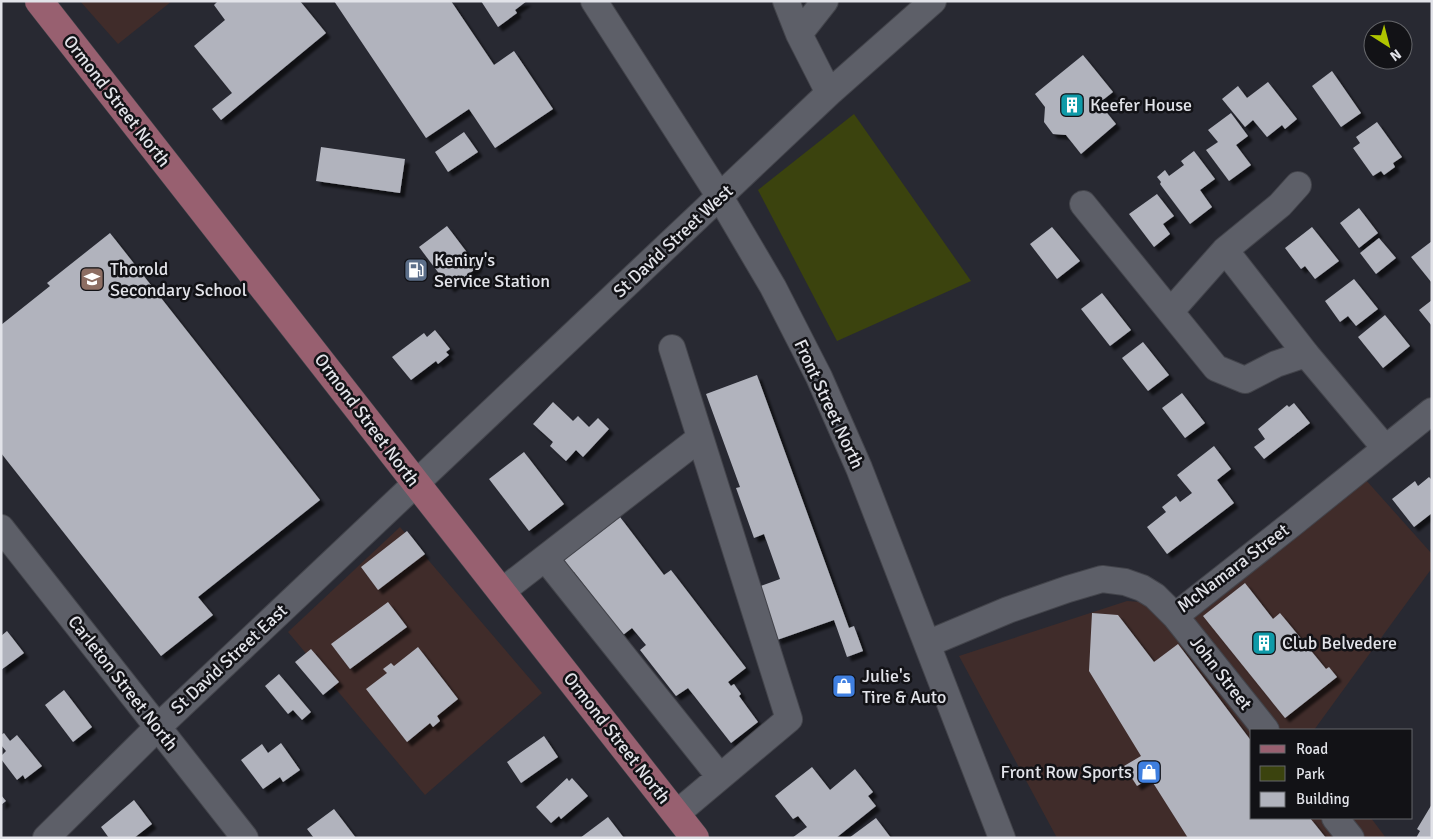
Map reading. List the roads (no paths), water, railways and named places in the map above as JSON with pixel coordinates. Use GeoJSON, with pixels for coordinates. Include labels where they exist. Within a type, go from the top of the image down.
{"type":"FeatureCollection","features":[{"type":"Feature","properties":{"kind":"main road","name":"Ormond Street North"},"geometry":{"type":"LineString","coordinates":[[39,1],[695,838]]}},
{"type":"Feature","properties":{"kind":"street","name":"Front Street North"},"geometry":{"type":"LineString","coordinates":[[594,1],[720,197],[773,287],[819,377],[859,468],[1002,838]]}},
{"type":"Feature","properties":{"kind":"street"},"geometry":{"type":"LineString","coordinates":[[786,1],[799,34],[829,93]]}},
{"type":"Feature","properties":{"kind":"street"},"geometry":{"type":"LineString","coordinates":[[799,34],[824,1]]}},
{"type":"Feature","properties":{"kind":"street","name":"St David Street West"},"geometry":{"type":"LineString","coordinates":[[416,484],[829,93],[933,1]]}},
{"type":"Feature","properties":{"kind":"street"},"geometry":{"type":"LineString","coordinates":[[1171,311],[1225,250],[1280,205],[1298,185]]}},
{"type":"Feature","properties":{"kind":"street"},"geometry":{"type":"LineString","coordinates":[[1083,204],[1216,368],[1245,380],[1276,364],[1306,354]]}},
{"type":"Feature","properties":{"kind":"street"},"geometry":{"type":"LineString","coordinates":[[1225,250],[1306,354],[1385,448]]}},
{"type":"Feature","properties":{"kind":"street"},"geometry":{"type":"LineString","coordinates":[[672,348],[789,719],[676,814]]}},
{"type":"Feature","properties":{"kind":"street","name":"McNamara Street"},"geometry":{"type":"LineString","coordinates":[[927,644],[1008,610],[1102,579],[1125,582],[1142,588],[1156,596],[1175,616],[1432,411]]}},
{"type":"Feature","properties":{"kind":"street"},"geometry":{"type":"LineString","coordinates":[[501,592],[700,438]]}},
{"type":"Feature","properties":{"kind":"street","name":"St David Street East"},"geometry":{"type":"LineString","coordinates":[[46,838],[158,727],[416,484]]}},
{"type":"Feature","properties":{"kind":"street","name":"Carleton Street North"},"geometry":{"type":"LineString","coordinates":[[1,528],[245,838]]}},
{"type":"Feature","properties":{"kind":"street"},"geometry":{"type":"LineString","coordinates":[[545,558],[720,777]]}},
{"type":"Feature","properties":{"kind":"street","name":"John Street"},"geometry":{"type":"LineString","coordinates":[[1175,616],[1265,729]]}},
{"type":"Feature","properties":{"kind":"street"},"geometry":{"type":"LineString","coordinates":[[1336,819],[1351,838]]}},
{"type":"Feature","properties":{"kind":"place","name":"Keefer House"},"geometry":{"type":"Point","coordinates":[1072,105]}},
{"type":"Feature","properties":{"kind":"place","name":"Keniry's Service Station"},"geometry":{"type":"Point","coordinates":[416,270]}},
{"type":"Feature","properties":{"kind":"place","name":"Thorold Secondary School"},"geometry":{"type":"Point","coordinates":[92,279]}},
{"type":"Feature","properties":{"kind":"place","name":"Club Belvedere"},"geometry":{"type":"Point","coordinates":[1264,643]}},
{"type":"Feature","properties":{"kind":"place","name":"Julie's Tire & Auto"},"geometry":{"type":"Point","coordinates":[844,686]}},
{"type":"Feature","properties":{"kind":"place","name":"Front Row Sports"},"geometry":{"type":"Point","coordinates":[1149,772]}}]}
